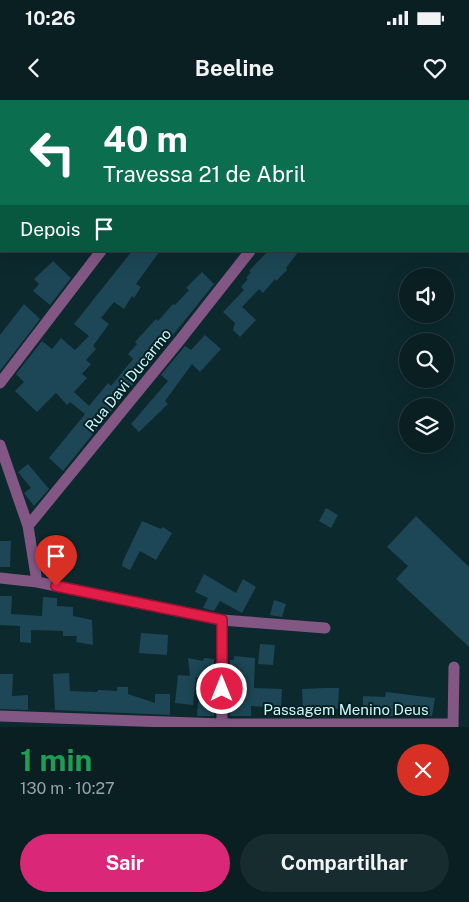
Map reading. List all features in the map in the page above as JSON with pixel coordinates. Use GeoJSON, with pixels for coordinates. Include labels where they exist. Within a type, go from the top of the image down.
{"type":"FeatureCollection","features":[{"type":"Feature","properties":{"kind":"street"},"geometry":{"type":"LineString","coordinates":[[0,383],[100,252]]}},
{"type":"Feature","properties":{"kind":"street","name":"Rua Davi Ducarmo"},"geometry":{"type":"LineString","coordinates":[[28,526],[249,252]]}},
{"type":"Feature","properties":{"kind":"street"},"geometry":{"type":"LineString","coordinates":[[0,445],[28,526],[37,582]]}},
{"type":"Feature","properties":{"kind":"street"},"geometry":{"type":"LineString","coordinates":[[0,578],[37,582],[222,620],[325,628]]}},
{"type":"Feature","properties":{"kind":"street"},"geometry":{"type":"LineString","coordinates":[[222,620],[222,725]]}},
{"type":"Feature","properties":{"kind":"street"},"geometry":{"type":"LineString","coordinates":[[452,725],[454,667]]}},
{"type":"Feature","properties":{"kind":"street","name":"Passagem Menino Deus"},"geometry":{"type":"LineString","coordinates":[[0,716],[222,725],[452,725]]}},
{"type":"Feature","properties":{"kind":"building"},"geometry":{"type":"Polygon","coordinates":[[[131,252],[159,252],[136,284],[141,287],[134,298],[132,296],[124,309],[114,302],[101,318],[109,324],[93,346],[96,349],[86,360],[91,364],[82,374],[87,378],[74,392],[89,406],[108,383],[111,386],[133,359],[128,354],[137,344],[135,342],[156,319],[158,321],[173,304],[175,305],[189,290],[186,288],[202,272],[214,284],[63,471],[49,458],[85,414],[70,402],[67,405],[56,393],[37,412],[15,391],[24,382],[16,374],[42,341],[52,349],[61,338],[75,350],[89,336],[74,324],[131,252]]]}},
{"type":"Feature","properties":{"kind":"building"},"geometry":{"type":"Polygon","coordinates":[[[267,252],[298,252],[286,268],[287,270],[276,281],[275,279],[263,293],[259,289],[242,307],[256,320],[240,337],[233,330],[235,323],[223,312],[244,290],[241,287],[248,279],[246,278],[251,272],[249,271],[267,252]]]}},
{"type":"Feature","properties":{"kind":"building"},"geometry":{"type":"Polygon","coordinates":[[[53,261],[71,278],[50,305],[33,291],[39,284],[34,279],[53,261]]]}},
{"type":"Feature","properties":{"kind":"building"},"geometry":{"type":"Polygon","coordinates":[[[24,304],[40,319],[0,371],[0,335],[24,304]]]}},
{"type":"Feature","properties":{"kind":"building"},"geometry":{"type":"Polygon","coordinates":[[[205,335],[221,349],[200,372],[192,364],[165,401],[168,404],[139,432],[131,424],[168,381],[161,375],[185,346],[191,350],[205,335]]]}},
{"type":"Feature","properties":{"kind":"building"},"geometry":{"type":"Polygon","coordinates":[[[28,464],[49,489],[34,506],[24,493],[31,488],[18,472],[28,464]]]}},
{"type":"Feature","properties":{"kind":"building"},"geometry":{"type":"Polygon","coordinates":[[[326,508],[338,515],[331,528],[319,521],[326,508]]]}},
{"type":"Feature","properties":{"kind":"building"},"geometry":{"type":"Polygon","coordinates":[[[416,516],[469,567],[469,647],[396,579],[408,566],[387,547],[416,516]]]}},
{"type":"Feature","properties":{"kind":"building"},"geometry":{"type":"Polygon","coordinates":[[[142,521],[161,529],[163,527],[172,533],[156,560],[140,551],[130,570],[122,566],[123,561],[142,521]]]}},
{"type":"Feature","properties":{"kind":"building"},"geometry":{"type":"Polygon","coordinates":[[[0,541],[11,541],[10,567],[0,567],[0,541]]]}},
{"type":"Feature","properties":{"kind":"building"},"geometry":{"type":"Polygon","coordinates":[[[204,574],[236,593],[243,579],[256,587],[242,613],[220,601],[214,611],[203,608],[208,598],[195,592],[204,574]]]}},
{"type":"Feature","properties":{"kind":"building"},"geometry":{"type":"Polygon","coordinates":[[[0,596],[12,596],[11,614],[42,616],[43,597],[57,598],[57,606],[73,607],[73,616],[92,620],[93,645],[76,642],[77,636],[63,636],[63,631],[31,630],[31,643],[20,642],[20,626],[0,625],[0,596]]]}},
{"type":"Feature","properties":{"kind":"building"},"geometry":{"type":"Polygon","coordinates":[[[274,600],[286,604],[282,617],[270,615],[274,600]]]}},
{"type":"Feature","properties":{"kind":"building"},"geometry":{"type":"Polygon","coordinates":[[[141,633],[168,635],[167,655],[139,653],[141,633]]]}},
{"type":"Feature","properties":{"kind":"building"},"geometry":{"type":"Polygon","coordinates":[[[260,644],[275,645],[273,665],[258,664],[260,644]]]}},
{"type":"Feature","properties":{"kind":"building"},"geometry":{"type":"Polygon","coordinates":[[[234,656],[255,658],[254,688],[282,689],[281,708],[251,706],[251,716],[230,716],[230,702],[240,702],[240,682],[230,680],[230,660],[234,660],[234,656]]]}},
{"type":"Feature","properties":{"kind":"building"},"geometry":{"type":"Polygon","coordinates":[[[188,658],[203,661],[204,658],[214,659],[214,678],[196,677],[193,705],[175,703],[178,675],[190,676],[188,658]]]}},
{"type":"Feature","properties":{"kind":"building"},"geometry":{"type":"Polygon","coordinates":[[[69,673],[70,691],[117,691],[117,687],[128,687],[128,694],[155,703],[155,694],[170,694],[170,715],[55,710],[53,674],[69,673]]]}},
{"type":"Feature","properties":{"kind":"building"},"geometry":{"type":"Polygon","coordinates":[[[0,674],[13,674],[12,696],[28,695],[28,710],[0,709],[0,674]]]}},
{"type":"Feature","properties":{"kind":"building"},"geometry":{"type":"Polygon","coordinates":[[[339,688],[338,709],[314,708],[314,710],[326,711],[326,716],[285,716],[285,709],[303,710],[302,689],[339,688]]]}},
{"type":"Feature","properties":{"kind":"building"},"geometry":{"type":"Polygon","coordinates":[[[386,692],[435,698],[432,716],[397,710],[396,716],[363,716],[363,696],[385,697],[386,692]]]}},
{"type":"Feature","properties":{"kind":"building"},"geometry":{"type":"Polygon","coordinates":[[[198,701],[214,701],[214,716],[197,716],[198,701]]]}},
{"type":"Feature","properties":{"kind":"route"},"geometry":{"type":"LineString","coordinates":[[56,586],[222,620],[222,689]]}}]}
